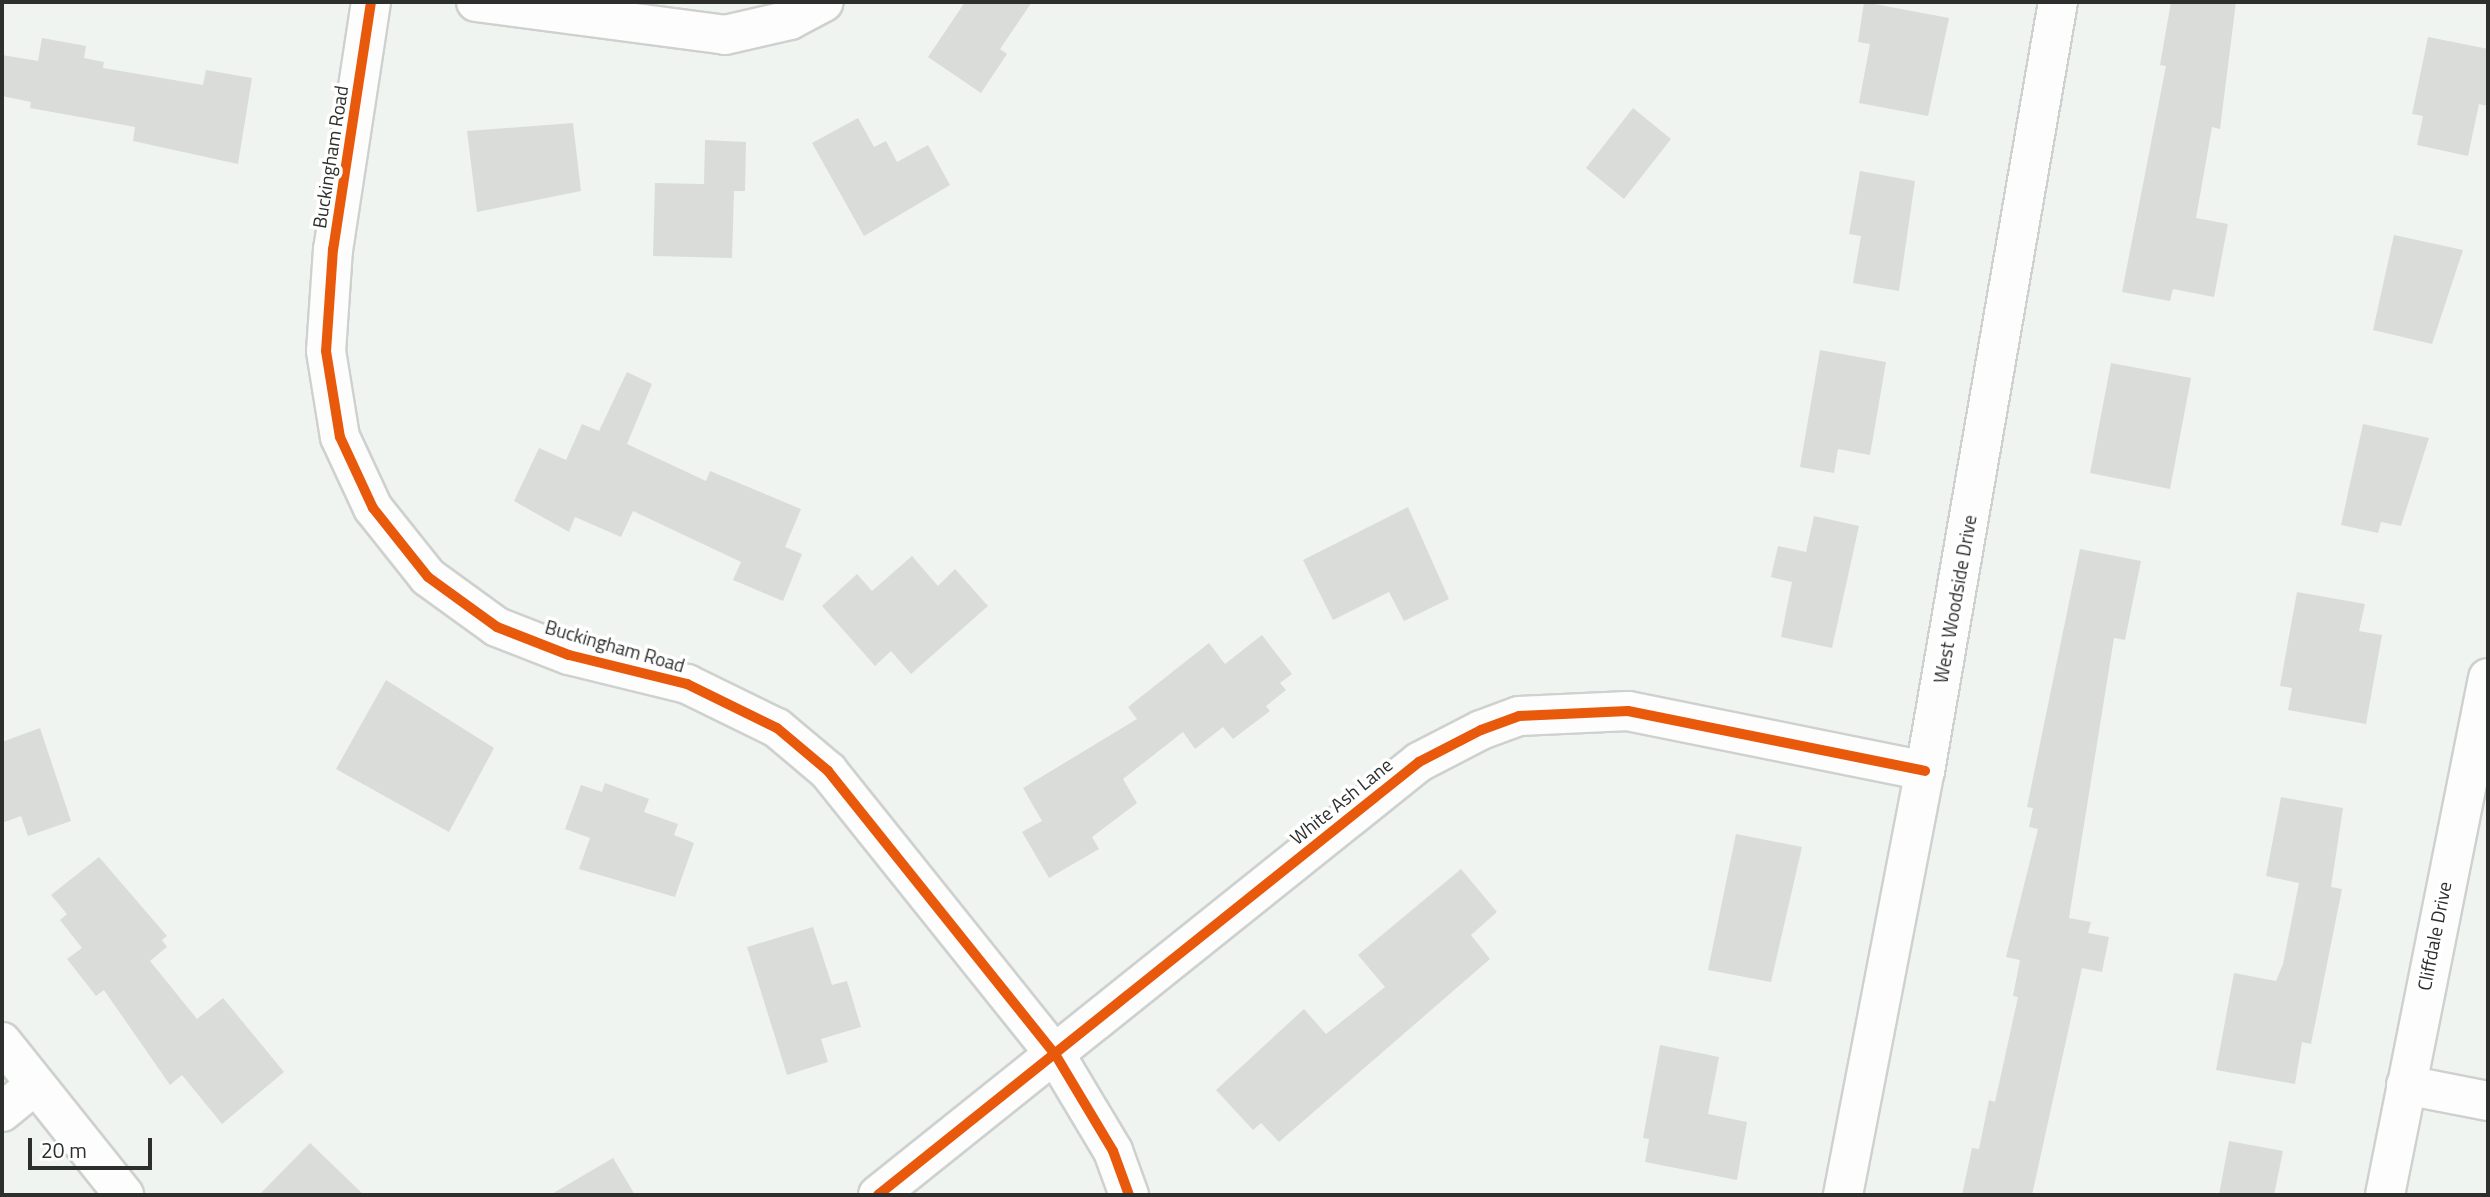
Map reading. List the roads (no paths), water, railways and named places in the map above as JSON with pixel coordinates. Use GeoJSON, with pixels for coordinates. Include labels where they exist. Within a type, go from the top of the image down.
{"type":"FeatureCollection","features":[{"type":"Feature","properties":{"kind":"street","name":"Buckingham Road"},"geometry":{"type":"LineString","coordinates":[[371,2],[333,249],[326,351],[340,437],[373,508],[428,577],[497,627],[569,655],[687,684],[777,728],[828,771],[1055,1055],[1113,1151],[1129,1195]]}},
{"type":"Feature","properties":{"kind":"street"},"geometry":{"type":"LineString","coordinates":[[476,2],[725,35],[790,20],[824,2]]}},
{"type":"Feature","properties":{"kind":"street","name":"West Woodside Drive"},"geometry":{"type":"LineString","coordinates":[[1843,1195],[1925,771],[2058,2]]}},
{"type":"Feature","properties":{"kind":"street","name":"Cliffdale Drive"},"geometry":{"type":"LineString","coordinates":[[2385,1195],[2488,678]]}},
{"type":"Feature","properties":{"kind":"street","name":"White Ash Lane"},"geometry":{"type":"LineString","coordinates":[[878,1195],[1419,762],[1519,716],[1628,711],[1925,771]]}},
{"type":"Feature","properties":{"kind":"street"},"geometry":{"type":"LineString","coordinates":[[2,1042],[124,1195]]}},
{"type":"Feature","properties":{"kind":"street"},"geometry":{"type":"LineString","coordinates":[[2,1112],[35,1085]]}},
{"type":"Feature","properties":{"kind":"street"},"geometry":{"type":"LineString","coordinates":[[2406,1085],[2488,1101]]}}]}
